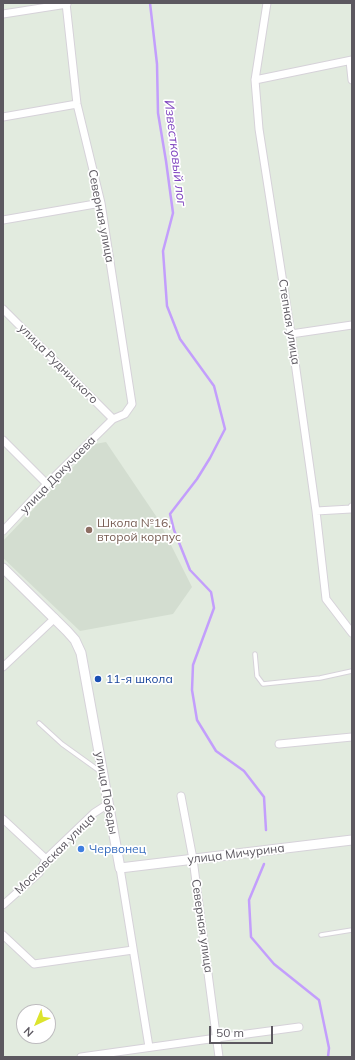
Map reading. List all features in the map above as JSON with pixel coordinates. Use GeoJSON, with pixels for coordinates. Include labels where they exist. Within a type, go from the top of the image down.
{"type":"FeatureCollection","features":[{"type":"Feature","properties":{"kind":"street","name":"Степная улица"},"geometry":{"type":"LineString","coordinates":[[267,3],[255,80],[259,130],[291,334],[316,511],[326,599],[352,633]]}},
{"type":"Feature","properties":{"kind":"street"},"geometry":{"type":"LineString","coordinates":[[3,14],[66,4]]}},
{"type":"Feature","properties":{"kind":"street","name":"Северная улица"},"geometry":{"type":"LineString","coordinates":[[66,4],[77,104],[101,203],[132,404],[125,414],[113,419]]}},
{"type":"Feature","properties":{"kind":"street"},"geometry":{"type":"LineString","coordinates":[[255,80],[351,60],[352,80]]}},
{"type":"Feature","properties":{"kind":"street"},"geometry":{"type":"LineString","coordinates":[[3,117],[77,104]]}},
{"type":"Feature","properties":{"kind":"street"},"geometry":{"type":"LineString","coordinates":[[3,220],[101,203]]}},
{"type":"Feature","properties":{"kind":"street","name":"улица Рудницкого"},"geometry":{"type":"LineString","coordinates":[[3,309],[113,419]]}},
{"type":"Feature","properties":{"kind":"street"},"geometry":{"type":"LineString","coordinates":[[291,334],[352,325]]}},
{"type":"Feature","properties":{"kind":"street","name":"улица Докучаева"},"geometry":{"type":"LineString","coordinates":[[3,531],[113,419]]}},
{"type":"Feature","properties":{"kind":"street"},"geometry":{"type":"LineString","coordinates":[[3,440],[48,484]]}},
{"type":"Feature","properties":{"kind":"street"},"geometry":{"type":"LineString","coordinates":[[316,511],[350,509],[352,507]]}},
{"type":"Feature","properties":{"kind":"street","name":"улица Победы"},"geometry":{"type":"LineString","coordinates":[[3,568],[67,631],[75,640],[81,653],[120,868],[149,1047]]}},
{"type":"Feature","properties":{"kind":"street"},"geometry":{"type":"LineString","coordinates":[[3,666],[55,618]]}},
{"type":"Feature","properties":{"kind":"street"},"geometry":{"type":"LineString","coordinates":[[279,744],[352,737]]}},
{"type":"Feature","properties":{"kind":"street","name":"Северная улица"},"geometry":{"type":"LineString","coordinates":[[181,796],[193,859],[216,1038],[220,1057]]}},
{"type":"Feature","properties":{"kind":"street","name":"Московская улица"},"geometry":{"type":"LineString","coordinates":[[3,905],[39,873],[46,859],[94,813],[108,804]]}},
{"type":"Feature","properties":{"kind":"street"},"geometry":{"type":"LineString","coordinates":[[3,819],[46,859]]}},
{"type":"Feature","properties":{"kind":"street","name":"улица Мичурина"},"geometry":{"type":"LineString","coordinates":[[120,868],[352,840]]}},
{"type":"Feature","properties":{"kind":"street"},"geometry":{"type":"LineString","coordinates":[[3,935],[34,964],[133,950]]}},
{"type":"Feature","properties":{"kind":"street"},"geometry":{"type":"LineString","coordinates":[[81,1057],[300,1027]]}},
{"type":"Feature","properties":{"kind":"lane"},"geometry":{"type":"LineString","coordinates":[[254,654],[257,676],[263,684],[320,678],[352,671]]}},
{"type":"Feature","properties":{"kind":"lane"},"geometry":{"type":"LineString","coordinates":[[40,723],[62,744],[103,774]]}},
{"type":"Feature","properties":{"kind":"lane"},"geometry":{"type":"LineString","coordinates":[[321,935],[352,930]]}},
{"type":"Feature","properties":{"kind":"shaded area","name":"Школа №16, второй корпус"},"geometry":{"type":"Polygon","coordinates":[[[106,442],[158,519],[192,587],[173,614],[80,631],[3,558],[3,541],[95,444],[106,442]]]}},
{"type":"Feature","properties":{"kind":"waterway","name":"Известковый лог"},"geometry":{"type":"LineString","coordinates":[[150,3],[157,64],[158,113],[173,213],[163,251],[167,306],[180,339],[214,386],[225,429],[197,479],[170,514],[174,530],[190,570],[211,592],[214,608],[193,665],[192,690],[197,720],[216,751],[244,771],[264,797],[266,830]]}},
{"type":"Feature","properties":{"kind":"waterway","name":"Известковый лог"},"geometry":{"type":"LineString","coordinates":[[264,864],[249,900],[251,937],[274,964],[319,1000],[329,1048],[328,1057]]}},
{"type":"Feature","properties":{"kind":"place","name":"Школа №16, второй корпус"},"geometry":{"type":"Point","coordinates":[89,530]}},
{"type":"Feature","properties":{"kind":"place","name":"11-я школа"},"geometry":{"type":"Point","coordinates":[98,679]}},
{"type":"Feature","properties":{"kind":"place","name":"Червонец"},"geometry":{"type":"Point","coordinates":[81,849]}}]}
